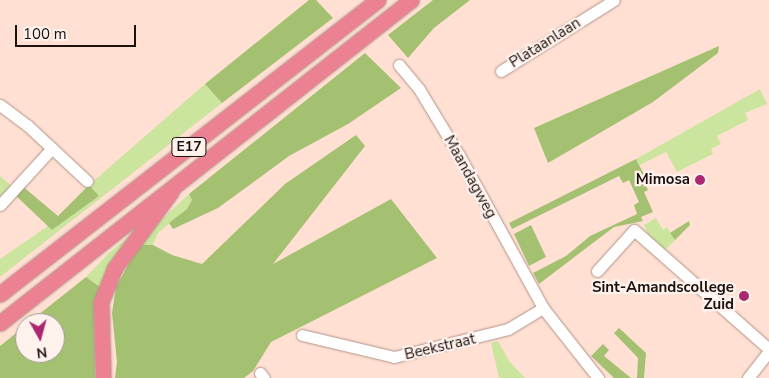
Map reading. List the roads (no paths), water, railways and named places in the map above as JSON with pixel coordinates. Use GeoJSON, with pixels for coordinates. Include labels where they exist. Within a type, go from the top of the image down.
{"type":"FeatureCollection","features":[{"type":"Feature","properties":{"kind":"highway","name":"E17"},"geometry":{"type":"LineString","coordinates":[[0,294],[378,0]]}},
{"type":"Feature","properties":{"kind":"highway","name":"E17"},"geometry":{"type":"LineString","coordinates":[[0,323],[411,0]]}},
{"type":"Feature","properties":{"kind":"highway"},"geometry":{"type":"LineString","coordinates":[[103,378],[101,302],[114,268],[177,182]]}},
{"type":"Feature","properties":{"kind":"street","name":"Plataanlaan"},"geometry":{"type":"LineString","coordinates":[[502,71],[614,0]]}},
{"type":"Feature","properties":{"kind":"street","name":"Maandagweg"},"geometry":{"type":"LineString","coordinates":[[399,65],[419,89],[459,155],[543,308]]}},
{"type":"Feature","properties":{"kind":"street"},"geometry":{"type":"LineString","coordinates":[[0,105],[52,148],[87,181]]}},
{"type":"Feature","properties":{"kind":"street"},"geometry":{"type":"LineString","coordinates":[[0,205],[52,148]]}},
{"type":"Feature","properties":{"kind":"street"},"geometry":{"type":"LineString","coordinates":[[597,271],[634,230],[769,350],[748,378]]}},
{"type":"Feature","properties":{"kind":"street"},"geometry":{"type":"LineString","coordinates":[[543,308],[598,378]]}},
{"type":"Feature","properties":{"kind":"street","name":"Beekstraat"},"geometry":{"type":"LineString","coordinates":[[302,335],[394,357],[508,329],[543,308]]}},
{"type":"Feature","properties":{"kind":"place","name":"Mimosa"},"geometry":{"type":"Point","coordinates":[700,180]}},
{"type":"Feature","properties":{"kind":"place","name":"Sint-Amandscollege Zuid"},"geometry":{"type":"Point","coordinates":[744,296]}}]}
